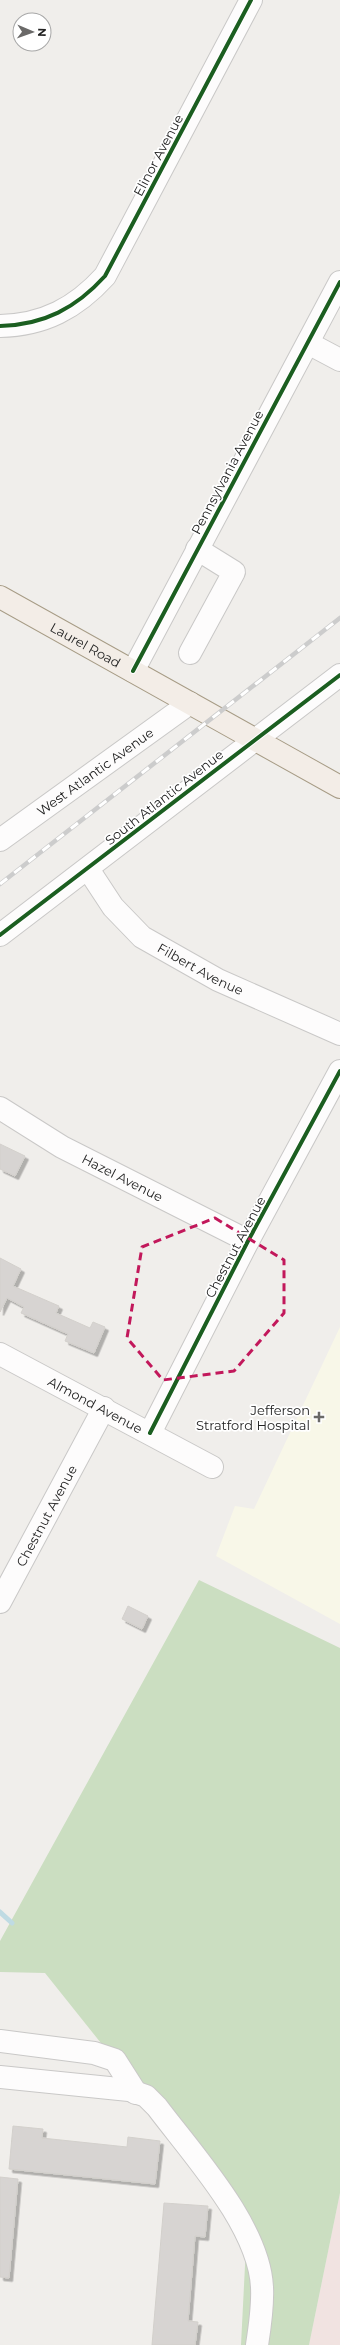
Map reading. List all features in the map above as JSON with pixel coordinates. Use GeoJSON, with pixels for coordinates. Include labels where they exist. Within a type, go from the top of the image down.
{"type":"FeatureCollection","features":[{"type":"Feature","properties":{"kind":"main road","name":"Laurel Road"},"geometry":{"type":"LineString","coordinates":[[0,597],[340,787]]}},
{"type":"Feature","properties":{"kind":"street","name":"Elinor Avenue"},"geometry":{"type":"LineString","coordinates":[[0,326],[32,324],[68,309],[88,294],[105,276],[251,0]]}},
{"type":"Feature","properties":{"kind":"street","name":"Pennsylvania Avenue"},"geometry":{"type":"LineString","coordinates":[[133,671],[340,282]]}},
{"type":"Feature","properties":{"kind":"street"},"geometry":{"type":"LineString","coordinates":[[308,343],[340,360]]}},
{"type":"Feature","properties":{"kind":"street"},"geometry":{"type":"LineString","coordinates":[[190,652],[234,572],[197,549]]}},
{"type":"Feature","properties":{"kind":"street","name":"South Atlantic Avenue"},"geometry":{"type":"LineString","coordinates":[[0,935],[88,869],[340,674]]}},
{"type":"Feature","properties":{"kind":"street","name":"West Atlantic Avenue"},"geometry":{"type":"LineString","coordinates":[[0,840],[190,703]]}},
{"type":"Feature","properties":{"kind":"street","name":"Filbert Avenue"},"geometry":{"type":"LineString","coordinates":[[88,869],[113,907],[142,937],[218,980],[340,1034]]}},
{"type":"Feature","properties":{"kind":"street","name":"Chestnut Avenue"},"geometry":{"type":"LineString","coordinates":[[150,1433],[248,1241],[340,1071]]}},
{"type":"Feature","properties":{"kind":"street","name":"Hazel Avenue"},"geometry":{"type":"LineString","coordinates":[[0,1108],[62,1147],[248,1241]]}},
{"type":"Feature","properties":{"kind":"street","name":"Almond Avenue"},"geometry":{"type":"LineString","coordinates":[[0,1354],[104,1408],[212,1467]]}},
{"type":"Feature","properties":{"kind":"street","name":"Chestnut Avenue"},"geometry":{"type":"LineString","coordinates":[[0,1602],[104,1408]]}},
{"type":"Feature","properties":{"kind":"street"},"geometry":{"type":"LineString","coordinates":[[0,2041],[94,2053],[115,2060],[136,2093]]}},
{"type":"Feature","properties":{"kind":"street"},"geometry":{"type":"LineString","coordinates":[[0,2077],[136,2093],[146,2096],[157,2107],[235,2212],[247,2235],[262,2286],[261,2316],[257,2345]]}},
{"type":"Feature","properties":{"kind":"highlighted area"},"geometry":{"type":"Polygon","coordinates":[[[215,1218],[284,1260],[284,1313],[234,1371],[163,1380],[127,1338],[142,1247],[215,1218]]]}},
{"type":"Feature","properties":{"kind":"shaded area","name":"Jefferson Stratford Hospital"},"geometry":{"type":"Polygon","coordinates":[[[340,1327],[340,1624],[216,1556],[235,1506],[254,1509],[340,1327]]]}},
{"type":"Feature","properties":{"kind":"shaded area"},"geometry":{"type":"Polygon","coordinates":[[[340,2193],[340,2345],[309,2345],[340,2193]]]}},
{"type":"Feature","properties":{"kind":"green space"},"geometry":{"type":"Polygon","coordinates":[[[199,1580],[340,1648],[340,2193],[309,2345],[241,2345],[247,2226],[45,1973],[0,1972],[0,1941],[199,1580]]]}},
{"type":"Feature","properties":{"kind":"building"},"geometry":{"type":"Polygon","coordinates":[[[0,1144],[25,1156],[15,1176],[0,1169],[0,1144]]]}},
{"type":"Feature","properties":{"kind":"building"},"geometry":{"type":"Polygon","coordinates":[[[0,1258],[21,1269],[13,1286],[59,1306],[56,1313],[90,1328],[93,1322],[105,1327],[94,1353],[65,1341],[68,1334],[21,1313],[24,1307],[7,1298],[0,1312],[0,1258]]]}},
{"type":"Feature","properties":{"kind":"building"},"geometry":{"type":"Polygon","coordinates":[[[128,1606],[148,1616],[142,1629],[122,1619],[128,1606]]]}},
{"type":"Feature","properties":{"kind":"building"},"geometry":{"type":"Polygon","coordinates":[[[13,2126],[43,2129],[42,2138],[127,2147],[128,2137],[160,2141],[155,2184],[9,2169],[13,2126]]]}},
{"type":"Feature","properties":{"kind":"building"},"geometry":{"type":"Polygon","coordinates":[[[0,2177],[18,2179],[9,2278],[0,2277],[0,2177]]]}},
{"type":"Feature","properties":{"kind":"building"},"geometry":{"type":"Polygon","coordinates":[[[164,2203],[208,2206],[205,2237],[195,2236],[188,2321],[198,2322],[195,2345],[152,2345],[164,2203]]]}},
{"type":"Feature","properties":{"kind":"waterway"},"geometry":{"type":"LineString","coordinates":[[0,1912],[12,1923]]}},
{"type":"Feature","properties":{"kind":"railway"},"geometry":{"type":"LineString","coordinates":[[0,884],[340,618]]}},
{"type":"Feature","properties":{"kind":"cycle path"},"geometry":{"type":"LineString","coordinates":[[0,326],[31,322],[58,313],[83,297],[105,276],[251,0]]}},
{"type":"Feature","properties":{"kind":"cycle path"},"geometry":{"type":"LineString","coordinates":[[133,671],[340,282]]}},
{"type":"Feature","properties":{"kind":"cycle path"},"geometry":{"type":"LineString","coordinates":[[0,935],[340,675]]}},
{"type":"Feature","properties":{"kind":"cycle path"},"geometry":{"type":"LineString","coordinates":[[150,1433],[248,1241],[340,1071]]}},
{"type":"Feature","properties":{"kind":"place","name":"Jefferson Stratford Hospital"},"geometry":{"type":"Point","coordinates":[319,1417]}}]}
